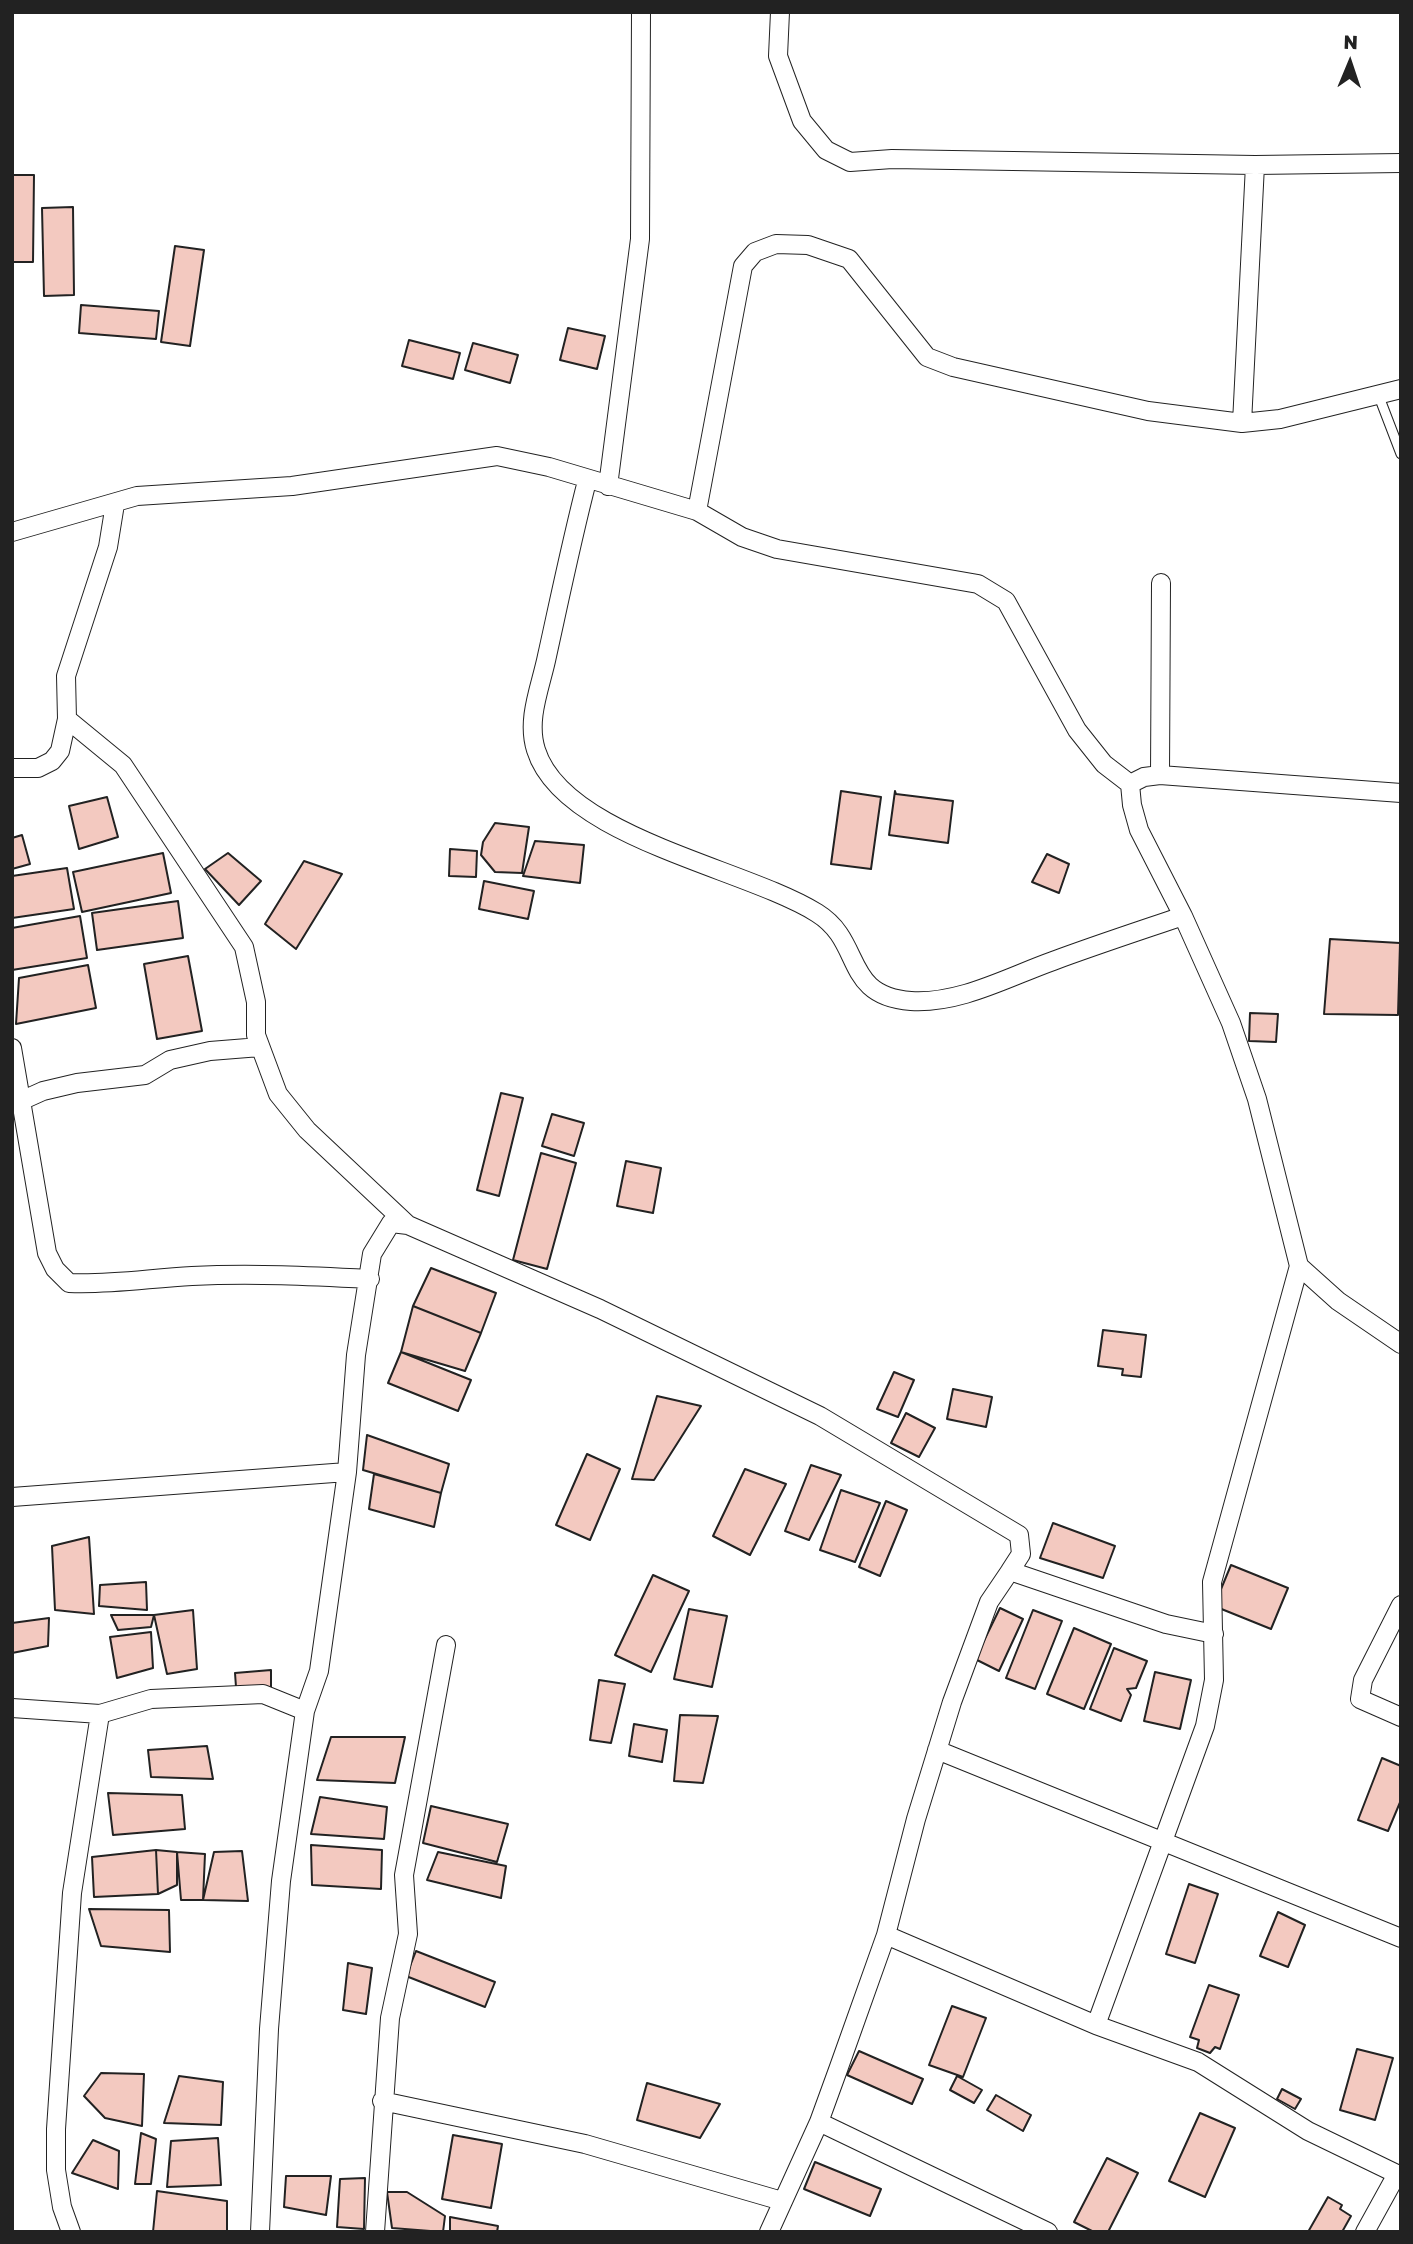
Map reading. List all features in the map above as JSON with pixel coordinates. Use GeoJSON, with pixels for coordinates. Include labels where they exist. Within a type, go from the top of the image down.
{"type":"FeatureCollection","features":[{"type":"Feature","properties":{"kind":"street"},"geometry":{"type":"LineString","coordinates":[[608,486],[640,239],[641,12]]}},
{"type":"Feature","properties":{"kind":"street"},"geometry":{"type":"LineString","coordinates":[[780,12],[778,55],[802,121],[826,150],[850,162],[892,159],[1255,165],[1401,163]]}},
{"type":"Feature","properties":{"kind":"street"},"geometry":{"type":"LineString","coordinates":[[1242,423],[1255,165]]}},
{"type":"Feature","properties":{"kind":"street"},"geometry":{"type":"LineString","coordinates":[[697,511],[743,266],[755,251],[776,244],[808,245],[849,259],[927,357],[953,367],[1148,411],[1242,423],[1280,419],[1401,389]]}},
{"type":"Feature","properties":{"kind":"street"},"geometry":{"type":"LineString","coordinates":[[12,532],[137,496],[292,486],[497,456],[549,467],[587,481],[697,511],[742,537],[777,549],[978,584],[1006,601],[1077,730],[1104,764],[1130,784],[1139,830],[1183,916],[1231,1023],[1257,1099],[1299,1266],[1212,1582],[1214,1680],[1205,1726],[1096,2025]]}},
{"type":"Feature","properties":{"kind":"street"},"geometry":{"type":"LineString","coordinates":[[587,481],[534,704],[535,748],[550,780],[586,808],[662,850],[744,879],[817,913],[836,929],[868,987],[887,998],[915,1001],[956,997],[1183,916]]}},
{"type":"Feature","properties":{"kind":"street"},"geometry":{"type":"LineString","coordinates":[[12,768],[38,768],[52,761],[60,751],[67,719],[66,676],[108,547],[115,503]]}},
{"type":"Feature","properties":{"kind":"street"},"geometry":{"type":"LineString","coordinates":[[1160,775],[1161,583]]}},
{"type":"Feature","properties":{"kind":"street"},"geometry":{"type":"LineString","coordinates":[[67,719],[123,765],[244,947],[256,1002],[256,1035],[278,1094],[307,1130],[408,1225]]}},
{"type":"Feature","properties":{"kind":"street"},"geometry":{"type":"LineString","coordinates":[[1130,784],[1144,777],[1160,775],[1401,793]]}},
{"type":"Feature","properties":{"kind":"street"},"geometry":{"type":"LineString","coordinates":[[23,1100],[43,1091],[77,1083],[145,1074],[170,1060],[210,1051],[260,1047]]}},
{"type":"Feature","properties":{"kind":"street"},"geometry":{"type":"LineString","coordinates":[[12,1048],[47,1253],[55,1269],[69,1283],[101,1285],[191,1276],[283,1274],[370,1279]]}},
{"type":"Feature","properties":{"kind":"street"},"geometry":{"type":"LineString","coordinates":[[260,2232],[269,2029],[281,1881],[305,1711],[319,1671],[347,1472],[356,1355],[372,1254],[391,1223],[408,1225],[600,1309],[820,1416],[1019,1535],[1021,1554],[989,1602],[937,1750],[886,1935],[819,2122],[769,2232]]}},
{"type":"Feature","properties":{"kind":"street"},"geometry":{"type":"LineString","coordinates":[[1299,1266],[1338,1301],[1401,1344]]}},
{"type":"Feature","properties":{"kind":"street"},"geometry":{"type":"LineString","coordinates":[[12,1497],[347,1472]]}},
{"type":"Feature","properties":{"kind":"street"},"geometry":{"type":"LineString","coordinates":[[1010,1572],[1167,1624],[1214,1634]]}},
{"type":"Feature","properties":{"kind":"street"},"geometry":{"type":"LineString","coordinates":[[1401,1605],[1363,1680],[1360,1699],[1401,1717]]}},
{"type":"Feature","properties":{"kind":"street"},"geometry":{"type":"LineString","coordinates":[[375,2232],[382,2101],[390,2018],[408,1934],[404,1875],[446,1645]]}},
{"type":"Feature","properties":{"kind":"street"},"geometry":{"type":"LineString","coordinates":[[12,1708],[100,1714],[151,1699],[263,1694],[305,1711]]}},
{"type":"Feature","properties":{"kind":"street"},"geometry":{"type":"LineString","coordinates":[[71,2232],[62,2207],[56,2170],[56,2129],[72,1893],[100,1714]]}},
{"type":"Feature","properties":{"kind":"street"},"geometry":{"type":"LineString","coordinates":[[937,1750],[1401,1938]]}},
{"type":"Feature","properties":{"kind":"street"},"geometry":{"type":"LineString","coordinates":[[886,1935],[1096,2025],[1198,2062],[1308,2131],[1399,2175],[1365,2232]]}},
{"type":"Feature","properties":{"kind":"street"},"geometry":{"type":"LineString","coordinates":[[382,2101],[586,2144],[782,2201]]}},
{"type":"Feature","properties":{"kind":"street"},"geometry":{"type":"LineString","coordinates":[[819,2122],[1048,2232]]}},
{"type":"Feature","properties":{"kind":"lane"},"geometry":{"type":"LineString","coordinates":[[1378,394],[1401,454]]}},
{"type":"Feature","properties":{"kind":"building"},"geometry":{"type":"Polygon","coordinates":[[[12,175],[34,175],[33,262],[12,262],[12,175]]]}},
{"type":"Feature","properties":{"kind":"building"},"geometry":{"type":"Polygon","coordinates":[[[73,207],[74,295],[44,296],[42,208],[73,207]]]}},
{"type":"Feature","properties":{"kind":"building"},"geometry":{"type":"Polygon","coordinates":[[[175,246],[204,250],[190,346],[161,342],[175,246]]]}},
{"type":"Feature","properties":{"kind":"building"},"geometry":{"type":"Polygon","coordinates":[[[81,305],[159,311],[156,339],[79,333],[81,305]]]}},
{"type":"Feature","properties":{"kind":"building"},"geometry":{"type":"Polygon","coordinates":[[[568,328],[605,336],[597,369],[560,360],[568,328]]]}},
{"type":"Feature","properties":{"kind":"building"},"geometry":{"type":"Polygon","coordinates":[[[409,340],[460,353],[453,379],[402,366],[409,340]]]}},
{"type":"Feature","properties":{"kind":"building"},"geometry":{"type":"Polygon","coordinates":[[[473,343],[518,355],[510,383],[465,370],[473,343]]]}},
{"type":"Feature","properties":{"kind":"building"},"geometry":{"type":"Polygon","coordinates":[[[841,791],[881,797],[871,869],[831,864],[841,791]]]}},
{"type":"Feature","properties":{"kind":"building"},"geometry":{"type":"Polygon","coordinates":[[[895,791],[896,794],[953,801],[948,843],[889,835],[895,791]]]}},
{"type":"Feature","properties":{"kind":"building"},"geometry":{"type":"Polygon","coordinates":[[[107,797],[118,837],[79,849],[69,806],[107,797]]]}},
{"type":"Feature","properties":{"kind":"building"},"geometry":{"type":"Polygon","coordinates":[[[495,823],[529,827],[522,873],[495,872],[481,855],[483,842],[495,823]]]}},
{"type":"Feature","properties":{"kind":"building"},"geometry":{"type":"Polygon","coordinates":[[[22,835],[30,864],[12,869],[12,838],[22,835]]]}},
{"type":"Feature","properties":{"kind":"building"},"geometry":{"type":"Polygon","coordinates":[[[535,841],[584,845],[580,883],[523,876],[535,841]]]}},
{"type":"Feature","properties":{"kind":"building"},"geometry":{"type":"Polygon","coordinates":[[[450,849],[477,851],[476,877],[449,876],[450,849]]]}},
{"type":"Feature","properties":{"kind":"building"},"geometry":{"type":"Polygon","coordinates":[[[163,853],[171,893],[82,912],[73,872],[163,853]]]}},
{"type":"Feature","properties":{"kind":"building"},"geometry":{"type":"Polygon","coordinates":[[[228,853],[261,881],[239,905],[205,869],[228,853]]]}},
{"type":"Feature","properties":{"kind":"building"},"geometry":{"type":"Polygon","coordinates":[[[1047,854],[1069,864],[1059,893],[1032,882],[1047,854]]]}},
{"type":"Feature","properties":{"kind":"building"},"geometry":{"type":"Polygon","coordinates":[[[304,861],[342,874],[296,949],[265,924],[304,861]]]}},
{"type":"Feature","properties":{"kind":"building"},"geometry":{"type":"Polygon","coordinates":[[[67,868],[74,909],[12,918],[12,876],[67,868]]]}},
{"type":"Feature","properties":{"kind":"building"},"geometry":{"type":"Polygon","coordinates":[[[484,881],[534,891],[528,919],[479,909],[484,881]]]}},
{"type":"Feature","properties":{"kind":"building"},"geometry":{"type":"Polygon","coordinates":[[[178,901],[183,938],[97,950],[92,913],[178,901]]]}},
{"type":"Feature","properties":{"kind":"building"},"geometry":{"type":"Polygon","coordinates":[[[80,916],[87,958],[12,970],[12,928],[80,916]]]}},
{"type":"Feature","properties":{"kind":"building"},"geometry":{"type":"Polygon","coordinates":[[[1330,939],[1400,943],[1398,1015],[1324,1014],[1330,939]]]}},
{"type":"Feature","properties":{"kind":"building"},"geometry":{"type":"Polygon","coordinates":[[[188,956],[202,1031],[157,1039],[144,964],[188,956]]]}},
{"type":"Feature","properties":{"kind":"building"},"geometry":{"type":"Polygon","coordinates":[[[88,965],[96,1008],[16,1024],[19,978],[88,965]]]}},
{"type":"Feature","properties":{"kind":"building"},"geometry":{"type":"Polygon","coordinates":[[[1250,1013],[1278,1014],[1276,1042],[1249,1041],[1250,1013]]]}},
{"type":"Feature","properties":{"kind":"building"},"geometry":{"type":"Polygon","coordinates":[[[501,1093],[523,1098],[499,1196],[477,1190],[501,1093]]]}},
{"type":"Feature","properties":{"kind":"building"},"geometry":{"type":"Polygon","coordinates":[[[552,1114],[584,1123],[574,1156],[542,1146],[552,1114]]]}},
{"type":"Feature","properties":{"kind":"building"},"geometry":{"type":"Polygon","coordinates":[[[541,1153],[576,1163],[547,1269],[513,1260],[541,1153]]]}},
{"type":"Feature","properties":{"kind":"building"},"geometry":{"type":"Polygon","coordinates":[[[626,1161],[661,1168],[653,1213],[617,1206],[626,1161]]]}},
{"type":"Feature","properties":{"kind":"building"},"geometry":{"type":"Polygon","coordinates":[[[431,1268],[496,1293],[481,1333],[413,1306],[431,1268]]]}},
{"type":"Feature","properties":{"kind":"building"},"geometry":{"type":"Polygon","coordinates":[[[413,1306],[481,1333],[465,1371],[401,1352],[413,1306]]]}},
{"type":"Feature","properties":{"kind":"building"},"geometry":{"type":"Polygon","coordinates":[[[1103,1330],[1146,1335],[1141,1377],[1122,1375],[1123,1369],[1098,1366],[1103,1330]]]}},
{"type":"Feature","properties":{"kind":"building"},"geometry":{"type":"Polygon","coordinates":[[[401,1352],[471,1380],[458,1411],[388,1383],[401,1352]]]}},
{"type":"Feature","properties":{"kind":"building"},"geometry":{"type":"Polygon","coordinates":[[[894,1372],[914,1380],[898,1417],[877,1409],[894,1372]]]}},
{"type":"Feature","properties":{"kind":"building"},"geometry":{"type":"Polygon","coordinates":[[[953,1389],[992,1397],[986,1427],[947,1419],[953,1389]]]}},
{"type":"Feature","properties":{"kind":"building"},"geometry":{"type":"Polygon","coordinates":[[[657,1396],[701,1406],[654,1480],[632,1479],[657,1396]]]}},
{"type":"Feature","properties":{"kind":"building"},"geometry":{"type":"Polygon","coordinates":[[[906,1413],[935,1428],[919,1457],[891,1443],[906,1413]]]}},
{"type":"Feature","properties":{"kind":"building"},"geometry":{"type":"Polygon","coordinates":[[[367,1435],[449,1464],[441,1493],[363,1470],[367,1435]]]}},
{"type":"Feature","properties":{"kind":"building"},"geometry":{"type":"Polygon","coordinates":[[[587,1454],[620,1469],[590,1540],[556,1525],[587,1454]]]}},
{"type":"Feature","properties":{"kind":"building"},"geometry":{"type":"Polygon","coordinates":[[[811,1465],[841,1475],[809,1540],[785,1531],[811,1465]]]}},
{"type":"Feature","properties":{"kind":"building"},"geometry":{"type":"Polygon","coordinates":[[[745,1469],[786,1484],[750,1555],[713,1536],[745,1469]]]}},
{"type":"Feature","properties":{"kind":"building"},"geometry":{"type":"Polygon","coordinates":[[[374,1474],[441,1493],[434,1527],[369,1509],[374,1474]]]}},
{"type":"Feature","properties":{"kind":"building"},"geometry":{"type":"Polygon","coordinates":[[[841,1490],[880,1503],[855,1562],[820,1550],[841,1490]]]}},
{"type":"Feature","properties":{"kind":"building"},"geometry":{"type":"Polygon","coordinates":[[[886,1501],[907,1510],[880,1576],[859,1567],[886,1501]]]}},
{"type":"Feature","properties":{"kind":"building"},"geometry":{"type":"Polygon","coordinates":[[[1053,1523],[1115,1546],[1103,1578],[1040,1558],[1053,1523]]]}},
{"type":"Feature","properties":{"kind":"building"},"geometry":{"type":"Polygon","coordinates":[[[89,1537],[94,1614],[55,1610],[52,1546],[89,1537]]]}},
{"type":"Feature","properties":{"kind":"building"},"geometry":{"type":"Polygon","coordinates":[[[1231,1565],[1288,1588],[1271,1629],[1214,1606],[1231,1565]]]}},
{"type":"Feature","properties":{"kind":"building"},"geometry":{"type":"Polygon","coordinates":[[[653,1575],[689,1591],[651,1672],[615,1655],[653,1575]]]}},
{"type":"Feature","properties":{"kind":"building"},"geometry":{"type":"Polygon","coordinates":[[[146,1582],[147,1610],[99,1606],[100,1585],[146,1582]]]}},
{"type":"Feature","properties":{"kind":"building"},"geometry":{"type":"Polygon","coordinates":[[[1000,1608],[1023,1619],[999,1671],[975,1659],[1000,1608]]]}},
{"type":"Feature","properties":{"kind":"building"},"geometry":{"type":"Polygon","coordinates":[[[689,1609],[727,1616],[712,1687],[674,1679],[689,1609]]]}},
{"type":"Feature","properties":{"kind":"building"},"geometry":{"type":"Polygon","coordinates":[[[193,1610],[197,1669],[167,1674],[154,1615],[193,1610]]]}},
{"type":"Feature","properties":{"kind":"building"},"geometry":{"type":"Polygon","coordinates":[[[1033,1610],[1062,1621],[1035,1689],[1006,1678],[1033,1610]]]}},
{"type":"Feature","properties":{"kind":"building"},"geometry":{"type":"Polygon","coordinates":[[[111,1615],[154,1615],[151,1627],[118,1630],[111,1615]]]}},
{"type":"Feature","properties":{"kind":"building"},"geometry":{"type":"Polygon","coordinates":[[[49,1618],[48,1646],[12,1653],[12,1623],[49,1618]]]}},
{"type":"Feature","properties":{"kind":"building"},"geometry":{"type":"Polygon","coordinates":[[[1074,1628],[1111,1644],[1084,1709],[1047,1694],[1074,1628]]]}},
{"type":"Feature","properties":{"kind":"building"},"geometry":{"type":"Polygon","coordinates":[[[151,1632],[153,1668],[117,1678],[110,1637],[151,1632]]]}},
{"type":"Feature","properties":{"kind":"building"},"geometry":{"type":"Polygon","coordinates":[[[1114,1648],[1147,1661],[1136,1688],[1127,1689],[1131,1695],[1121,1721],[1090,1709],[1114,1648]]]}},
{"type":"Feature","properties":{"kind":"building"},"geometry":{"type":"Polygon","coordinates":[[[271,1670],[271,1687],[236,1687],[235,1673],[271,1670]]]}},
{"type":"Feature","properties":{"kind":"building"},"geometry":{"type":"Polygon","coordinates":[[[1155,1672],[1191,1680],[1180,1729],[1144,1721],[1155,1672]]]}},
{"type":"Feature","properties":{"kind":"building"},"geometry":{"type":"Polygon","coordinates":[[[599,1680],[625,1684],[611,1743],[590,1740],[599,1680]]]}},
{"type":"Feature","properties":{"kind":"building"},"geometry":{"type":"Polygon","coordinates":[[[680,1715],[718,1716],[703,1783],[674,1781],[680,1715]]]}},
{"type":"Feature","properties":{"kind":"building"},"geometry":{"type":"Polygon","coordinates":[[[634,1724],[667,1730],[662,1762],[629,1756],[634,1724]]]}},
{"type":"Feature","properties":{"kind":"building"},"geometry":{"type":"Polygon","coordinates":[[[331,1737],[405,1737],[395,1783],[317,1780],[331,1737]]]}},
{"type":"Feature","properties":{"kind":"building"},"geometry":{"type":"Polygon","coordinates":[[[207,1746],[213,1779],[151,1777],[148,1750],[207,1746]]]}},
{"type":"Feature","properties":{"kind":"building"},"geometry":{"type":"Polygon","coordinates":[[[1382,1758],[1401,1766],[1401,1800],[1388,1831],[1358,1820],[1382,1758]]]}},
{"type":"Feature","properties":{"kind":"building"},"geometry":{"type":"Polygon","coordinates":[[[108,1793],[182,1795],[185,1829],[113,1835],[108,1793]]]}},
{"type":"Feature","properties":{"kind":"building"},"geometry":{"type":"Polygon","coordinates":[[[320,1797],[387,1807],[384,1839],[311,1834],[320,1797]]]}},
{"type":"Feature","properties":{"kind":"building"},"geometry":{"type":"Polygon","coordinates":[[[431,1806],[508,1824],[497,1862],[423,1843],[431,1806]]]}},
{"type":"Feature","properties":{"kind":"building"},"geometry":{"type":"Polygon","coordinates":[[[311,1845],[382,1850],[381,1889],[312,1885],[311,1845]]]}},
{"type":"Feature","properties":{"kind":"building"},"geometry":{"type":"Polygon","coordinates":[[[156,1850],[158,1894],[94,1897],[92,1857],[156,1850]]]}},
{"type":"Feature","properties":{"kind":"building"},"geometry":{"type":"Polygon","coordinates":[[[156,1850],[177,1852],[177,1885],[158,1894],[156,1850]]]}},
{"type":"Feature","properties":{"kind":"building"},"geometry":{"type":"Polygon","coordinates":[[[242,1851],[248,1901],[203,1900],[214,1852],[242,1851]]]}},
{"type":"Feature","properties":{"kind":"building"},"geometry":{"type":"Polygon","coordinates":[[[177,1852],[205,1854],[203,1900],[181,1900],[177,1852]]]}},
{"type":"Feature","properties":{"kind":"building"},"geometry":{"type":"Polygon","coordinates":[[[438,1852],[506,1866],[501,1898],[427,1880],[438,1852]]]}},
{"type":"Feature","properties":{"kind":"building"},"geometry":{"type":"Polygon","coordinates":[[[1189,1884],[1218,1894],[1195,1963],[1166,1954],[1189,1884]]]}},
{"type":"Feature","properties":{"kind":"building"},"geometry":{"type":"Polygon","coordinates":[[[89,1909],[169,1910],[170,1952],[101,1946],[89,1909]]]}},
{"type":"Feature","properties":{"kind":"building"},"geometry":{"type":"Polygon","coordinates":[[[1278,1912],[1305,1925],[1288,1967],[1260,1956],[1278,1912]]]}},
{"type":"Feature","properties":{"kind":"building"},"geometry":{"type":"Polygon","coordinates":[[[416,1951],[495,1982],[485,2007],[406,1976],[416,1951]]]}},
{"type":"Feature","properties":{"kind":"building"},"geometry":{"type":"Polygon","coordinates":[[[348,1963],[372,1968],[366,2014],[343,2010],[348,1963]]]}},
{"type":"Feature","properties":{"kind":"building"},"geometry":{"type":"Polygon","coordinates":[[[1209,1985],[1239,1995],[1220,2049],[1215,2047],[1210,2053],[1197,2048],[1199,2040],[1190,2037],[1209,1985]]]}},
{"type":"Feature","properties":{"kind":"building"},"geometry":{"type":"Polygon","coordinates":[[[952,2006],[986,2018],[963,2077],[929,2065],[952,2006]]]}},
{"type":"Feature","properties":{"kind":"building"},"geometry":{"type":"Polygon","coordinates":[[[1357,2049],[1393,2058],[1375,2120],[1340,2110],[1357,2049]]]}},
{"type":"Feature","properties":{"kind":"building"},"geometry":{"type":"Polygon","coordinates":[[[859,2051],[923,2079],[912,2104],[847,2075],[859,2051]]]}},
{"type":"Feature","properties":{"kind":"building"},"geometry":{"type":"Polygon","coordinates":[[[101,2073],[144,2074],[142,2126],[105,2118],[84,2096],[101,2073]]]}},
{"type":"Feature","properties":{"kind":"building"},"geometry":{"type":"Polygon","coordinates":[[[179,2076],[223,2082],[221,2125],[164,2123],[179,2076]]]}},
{"type":"Feature","properties":{"kind":"building"},"geometry":{"type":"Polygon","coordinates":[[[957,2076],[982,2090],[974,2103],[950,2090],[957,2076]]]}},
{"type":"Feature","properties":{"kind":"building"},"geometry":{"type":"Polygon","coordinates":[[[647,2083],[720,2104],[700,2138],[637,2120],[647,2083]]]}},
{"type":"Feature","properties":{"kind":"building"},"geometry":{"type":"Polygon","coordinates":[[[1282,2089],[1301,2099],[1295,2109],[1277,2099],[1282,2089]]]}},
{"type":"Feature","properties":{"kind":"building"},"geometry":{"type":"Polygon","coordinates":[[[996,2095],[1031,2115],[1023,2131],[987,2110],[996,2095]]]}},
{"type":"Feature","properties":{"kind":"building"},"geometry":{"type":"Polygon","coordinates":[[[1200,2113],[1235,2128],[1205,2197],[1169,2181],[1200,2113]]]}},
{"type":"Feature","properties":{"kind":"building"},"geometry":{"type":"Polygon","coordinates":[[[141,2133],[156,2139],[151,2184],[135,2184],[141,2133]]]}},
{"type":"Feature","properties":{"kind":"building"},"geometry":{"type":"Polygon","coordinates":[[[453,2135],[502,2144],[491,2208],[442,2199],[453,2135]]]}},
{"type":"Feature","properties":{"kind":"building"},"geometry":{"type":"Polygon","coordinates":[[[218,2138],[221,2185],[167,2187],[171,2141],[218,2138]]]}},
{"type":"Feature","properties":{"kind":"building"},"geometry":{"type":"Polygon","coordinates":[[[93,2140],[119,2151],[118,2189],[72,2173],[93,2140]]]}},
{"type":"Feature","properties":{"kind":"building"},"geometry":{"type":"Polygon","coordinates":[[[1107,2158],[1138,2173],[1108,2232],[1094,2232],[1074,2222],[1107,2158]]]}},
{"type":"Feature","properties":{"kind":"building"},"geometry":{"type":"Polygon","coordinates":[[[815,2162],[881,2189],[870,2216],[804,2189],[815,2162]]]}},
{"type":"Feature","properties":{"kind":"building"},"geometry":{"type":"Polygon","coordinates":[[[286,2176],[331,2176],[326,2215],[284,2207],[286,2176]]]}},
{"type":"Feature","properties":{"kind":"building"},"geometry":{"type":"Polygon","coordinates":[[[365,2178],[364,2229],[337,2227],[340,2179],[365,2178]]]}},
{"type":"Feature","properties":{"kind":"building"},"geometry":{"type":"Polygon","coordinates":[[[157,2191],[227,2201],[227,2232],[153,2232],[157,2191]]]}},
{"type":"Feature","properties":{"kind":"building"},"geometry":{"type":"Polygon","coordinates":[[[387,2192],[407,2192],[445,2216],[443,2232],[392,2228],[387,2192]]]}},
{"type":"Feature","properties":{"kind":"building"},"geometry":{"type":"Polygon","coordinates":[[[1328,2197],[1342,2205],[1340,2209],[1351,2216],[1342,2232],[1308,2232],[1328,2197]]]}},
{"type":"Feature","properties":{"kind":"building"},"geometry":{"type":"Polygon","coordinates":[[[450,2217],[498,2226],[497,2232],[450,2232],[450,2217]]]}}]}
